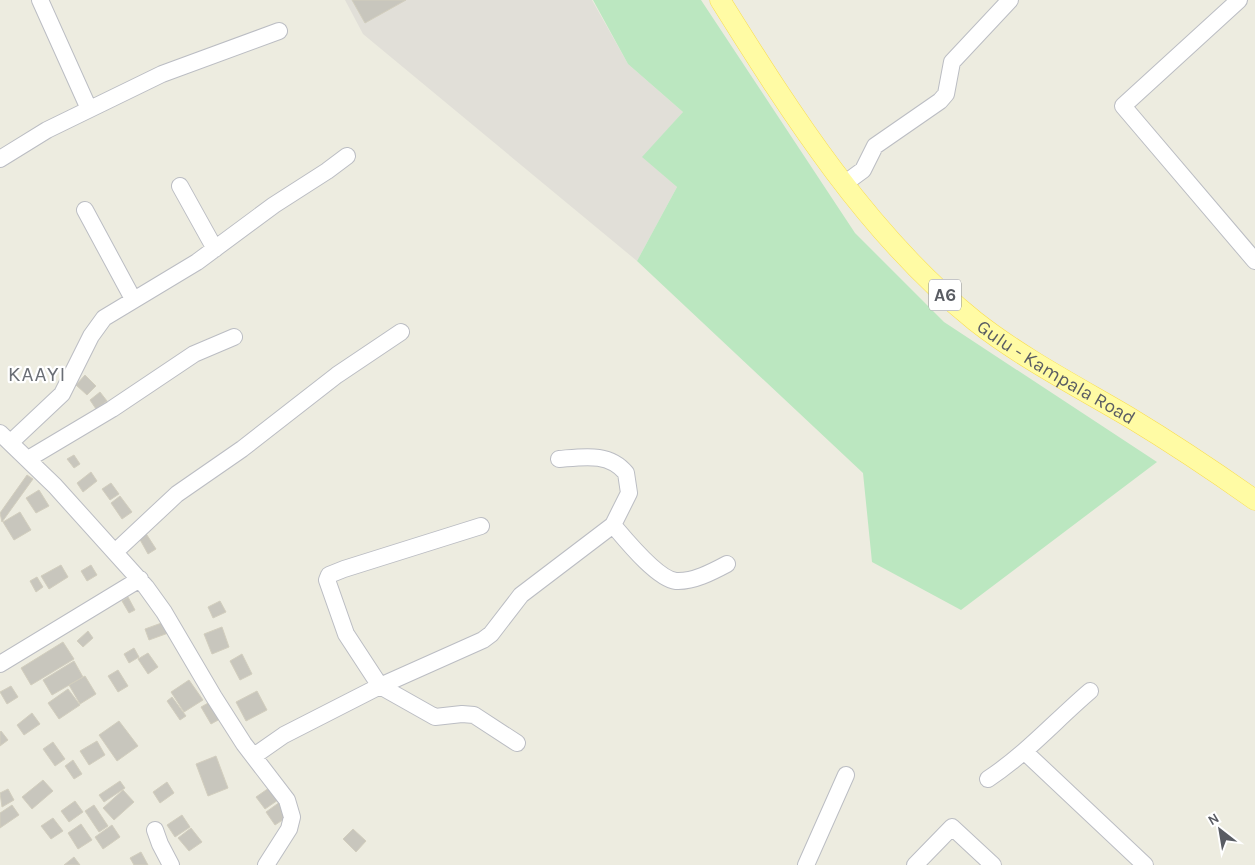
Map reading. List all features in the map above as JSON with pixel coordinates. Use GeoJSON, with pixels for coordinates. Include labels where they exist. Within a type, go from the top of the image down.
{"type":"FeatureCollection","features":[{"type":"Feature","properties":{"kind":"main road","name":"Gulu - Kampala Road"},"geometry":{"type":"LineString","coordinates":[[720,0],[759,62],[841,178],[917,268],[977,322],[1185,453],[1255,500]]}},
{"type":"Feature","properties":{"kind":"street"},"geometry":{"type":"LineString","coordinates":[[40,0],[89,108]]}},
{"type":"Feature","properties":{"kind":"street"},"geometry":{"type":"LineString","coordinates":[[841,178],[848,181],[860,174],[875,146],[940,101],[946,94],[952,62],[1010,0]]}},
{"type":"Feature","properties":{"kind":"street"},"geometry":{"type":"LineString","coordinates":[[1239,0],[1123,106],[1255,261]]}},
{"type":"Feature","properties":{"kind":"street"},"geometry":{"type":"LineString","coordinates":[[0,159],[47,130],[162,74],[279,30]]}},
{"type":"Feature","properties":{"kind":"street"},"geometry":{"type":"LineString","coordinates":[[266,865],[289,829],[292,810],[287,800],[214,697],[164,612],[140,579],[6,438],[62,394],[91,336],[104,318],[197,262],[268,209],[328,171],[347,156]]}},
{"type":"Feature","properties":{"kind":"street"},"geometry":{"type":"LineString","coordinates":[[180,186],[215,249]]}},
{"type":"Feature","properties":{"kind":"street"},"geometry":{"type":"LineString","coordinates":[[85,210],[133,299]]}},
{"type":"Feature","properties":{"kind":"street"},"geometry":{"type":"LineString","coordinates":[[115,552],[177,494],[242,449],[337,375],[401,332]]}},
{"type":"Feature","properties":{"kind":"street"},"geometry":{"type":"LineString","coordinates":[[28,459],[112,409],[194,354],[234,337]]}},
{"type":"Feature","properties":{"kind":"street"},"geometry":{"type":"LineString","coordinates":[[254,756],[284,735],[380,686],[483,640],[491,634],[521,595],[612,525],[628,493],[629,482],[626,473],[617,464],[602,457],[559,459]]}},
{"type":"Feature","properties":{"kind":"street"},"geometry":{"type":"LineString","coordinates":[[612,525],[630,545],[668,579],[681,580],[706,575],[727,564]]}},
{"type":"Feature","properties":{"kind":"street"},"geometry":{"type":"LineString","coordinates":[[481,526],[344,569],[328,576],[329,587],[346,634],[380,686],[435,717],[462,714],[474,715],[517,743]]}},
{"type":"Feature","properties":{"kind":"street"},"geometry":{"type":"LineString","coordinates":[[0,664],[140,579]]}},
{"type":"Feature","properties":{"kind":"street"},"geometry":{"type":"LineString","coordinates":[[988,779],[1026,752],[1058,719],[1090,691]]}},
{"type":"Feature","properties":{"kind":"street"},"geometry":{"type":"LineString","coordinates":[[1026,752],[1145,865]]}},
{"type":"Feature","properties":{"kind":"street"},"geometry":{"type":"LineString","coordinates":[[806,865],[846,775]]}},
{"type":"Feature","properties":{"kind":"street"},"geometry":{"type":"LineString","coordinates":[[915,865],[952,827],[993,865]]}},
{"type":"Feature","properties":{"kind":"street"},"geometry":{"type":"LineString","coordinates":[[155,830],[171,865]]}},
{"type":"Feature","properties":{"kind":"shaded area"},"geometry":{"type":"Polygon","coordinates":[[[345,0],[592,0],[628,64],[683,112],[643,157],[677,187],[637,261],[363,34],[345,0]]]}},
{"type":"Feature","properties":{"kind":"green space"},"geometry":{"type":"Polygon","coordinates":[[[593,0],[701,0],[855,233],[944,322],[1157,462],[961,610],[872,562],[863,473],[637,261],[677,187],[642,157],[683,112],[628,64],[593,0]]]}},
{"type":"Feature","properties":{"kind":"building"},"geometry":{"type":"Polygon","coordinates":[[[352,0],[406,0],[365,23],[352,0]]]}},
{"type":"Feature","properties":{"kind":"building"},"geometry":{"type":"Polygon","coordinates":[[[85,375],[96,386],[87,395],[76,385],[85,375]]]}},
{"type":"Feature","properties":{"kind":"building"},"geometry":{"type":"Polygon","coordinates":[[[100,392],[107,401],[96,409],[90,400],[100,392]]]}},
{"type":"Feature","properties":{"kind":"building"},"geometry":{"type":"Polygon","coordinates":[[[74,455],[80,464],[74,468],[67,459],[74,455]]]}},
{"type":"Feature","properties":{"kind":"building"},"geometry":{"type":"Polygon","coordinates":[[[91,472],[97,481],[83,492],[77,483],[91,472]]]}},
{"type":"Feature","properties":{"kind":"building"},"geometry":{"type":"Polygon","coordinates":[[[27,475],[33,479],[2,522],[0,513],[27,475]]]}},
{"type":"Feature","properties":{"kind":"building"},"geometry":{"type":"Polygon","coordinates":[[[111,483],[119,494],[110,500],[102,489],[111,483]]]}},
{"type":"Feature","properties":{"kind":"building"},"geometry":{"type":"Polygon","coordinates":[[[39,490],[49,506],[36,513],[26,498],[39,490]]]}},
{"type":"Feature","properties":{"kind":"building"},"geometry":{"type":"Polygon","coordinates":[[[120,496],[132,512],[122,519],[111,503],[120,496]]]}},
{"type":"Feature","properties":{"kind":"building"},"geometry":{"type":"Polygon","coordinates":[[[20,512],[31,530],[14,540],[3,522],[20,512]]]}},
{"type":"Feature","properties":{"kind":"building"},"geometry":{"type":"Polygon","coordinates":[[[145,532],[156,549],[148,554],[138,536],[145,532]]]}},
{"type":"Feature","properties":{"kind":"building"},"geometry":{"type":"Polygon","coordinates":[[[61,565],[68,577],[49,589],[41,576],[61,565]]]}},
{"type":"Feature","properties":{"kind":"building"},"geometry":{"type":"Polygon","coordinates":[[[91,565],[97,575],[87,581],[81,571],[91,565]]]}},
{"type":"Feature","properties":{"kind":"building"},"geometry":{"type":"Polygon","coordinates":[[[37,577],[43,587],[36,592],[30,581],[37,577]]]}},
{"type":"Feature","properties":{"kind":"building"},"geometry":{"type":"Polygon","coordinates":[[[128,597],[135,610],[129,613],[122,601],[128,597]]]}},
{"type":"Feature","properties":{"kind":"building"},"geometry":{"type":"Polygon","coordinates":[[[220,601],[226,612],[213,618],[208,607],[220,601]]]}},
{"type":"Feature","properties":{"kind":"building"},"geometry":{"type":"Polygon","coordinates":[[[167,621],[171,632],[149,640],[145,629],[167,621]]]}},
{"type":"Feature","properties":{"kind":"building"},"geometry":{"type":"Polygon","coordinates":[[[222,627],[229,647],[212,654],[204,634],[222,627]]]}},
{"type":"Feature","properties":{"kind":"building"},"geometry":{"type":"Polygon","coordinates":[[[88,631],[93,638],[83,647],[77,641],[88,631]]]}},
{"type":"Feature","properties":{"kind":"building"},"geometry":{"type":"Polygon","coordinates":[[[63,642],[74,659],[31,685],[21,668],[63,642]]]}},
{"type":"Feature","properties":{"kind":"building"},"geometry":{"type":"Polygon","coordinates":[[[134,648],[139,657],[129,663],[124,654],[134,648]]]}},
{"type":"Feature","properties":{"kind":"building"},"geometry":{"type":"Polygon","coordinates":[[[148,653],[158,667],[148,674],[138,659],[148,653]]]}},
{"type":"Feature","properties":{"kind":"building"},"geometry":{"type":"Polygon","coordinates":[[[242,654],[252,674],[240,680],[230,661],[242,654]]]}},
{"type":"Feature","properties":{"kind":"building"},"geometry":{"type":"Polygon","coordinates":[[[74,661],[83,677],[52,695],[43,680],[74,661]]]}},
{"type":"Feature","properties":{"kind":"building"},"geometry":{"type":"Polygon","coordinates":[[[118,670],[128,686],[118,692],[108,676],[118,670]]]}},
{"type":"Feature","properties":{"kind":"building"},"geometry":{"type":"Polygon","coordinates":[[[85,676],[96,694],[80,704],[69,685],[85,676]]]}},
{"type":"Feature","properties":{"kind":"building"},"geometry":{"type":"Polygon","coordinates":[[[189,680],[203,700],[184,712],[171,692],[189,680]]]}},
{"type":"Feature","properties":{"kind":"building"},"geometry":{"type":"Polygon","coordinates":[[[11,686],[18,697],[7,704],[0,692],[11,686]]]}},
{"type":"Feature","properties":{"kind":"building"},"geometry":{"type":"Polygon","coordinates":[[[68,689],[80,705],[59,719],[48,703],[68,689]]]}},
{"type":"Feature","properties":{"kind":"building"},"geometry":{"type":"Polygon","coordinates":[[[257,691],[267,710],[246,721],[236,702],[257,691]]]}},
{"type":"Feature","properties":{"kind":"building"},"geometry":{"type":"Polygon","coordinates":[[[172,697],[186,716],[180,720],[167,701],[172,697]]]}},
{"type":"Feature","properties":{"kind":"building"},"geometry":{"type":"Polygon","coordinates":[[[210,702],[220,719],[211,724],[201,707],[210,702]]]}},
{"type":"Feature","properties":{"kind":"building"},"geometry":{"type":"Polygon","coordinates":[[[32,713],[40,724],[24,735],[17,725],[32,713]]]}},
{"type":"Feature","properties":{"kind":"building"},"geometry":{"type":"Polygon","coordinates":[[[119,721],[138,746],[117,761],[99,735],[119,721]]]}},
{"type":"Feature","properties":{"kind":"building"},"geometry":{"type":"Polygon","coordinates":[[[0,732],[8,740],[0,746],[0,732]]]}},
{"type":"Feature","properties":{"kind":"building"},"geometry":{"type":"Polygon","coordinates":[[[97,741],[105,755],[89,765],[80,751],[97,741]]]}},
{"type":"Feature","properties":{"kind":"building"},"geometry":{"type":"Polygon","coordinates":[[[53,742],[65,759],[55,766],[43,749],[53,742]]]}},
{"type":"Feature","properties":{"kind":"building"},"geometry":{"type":"Polygon","coordinates":[[[216,756],[228,788],[208,796],[196,764],[216,756]]]}},
{"type":"Feature","properties":{"kind":"building"},"geometry":{"type":"Polygon","coordinates":[[[73,760],[82,774],[74,779],[65,766],[73,760]]]}},
{"type":"Feature","properties":{"kind":"building"},"geometry":{"type":"Polygon","coordinates":[[[43,780],[53,791],[32,809],[22,797],[43,780]]]}},
{"type":"Feature","properties":{"kind":"building"},"geometry":{"type":"Polygon","coordinates":[[[120,781],[125,788],[104,802],[99,795],[120,781]]]}},
{"type":"Feature","properties":{"kind":"building"},"geometry":{"type":"Polygon","coordinates":[[[167,782],[174,793],[160,803],[153,792],[167,782]]]}},
{"type":"Feature","properties":{"kind":"building"},"geometry":{"type":"Polygon","coordinates":[[[269,788],[278,800],[265,809],[256,797],[269,788]]]}},
{"type":"Feature","properties":{"kind":"building"},"geometry":{"type":"Polygon","coordinates":[[[8,789],[14,800],[2,807],[0,793],[8,789]]]}},
{"type":"Feature","properties":{"kind":"building"},"geometry":{"type":"Polygon","coordinates":[[[123,790],[134,802],[114,820],[103,808],[123,790]]]}},
{"type":"Feature","properties":{"kind":"building"},"geometry":{"type":"Polygon","coordinates":[[[75,801],[83,812],[69,822],[61,811],[75,801]]]}},
{"type":"Feature","properties":{"kind":"building"},"geometry":{"type":"Polygon","coordinates":[[[280,802],[290,815],[275,825],[266,812],[280,802]]]}},
{"type":"Feature","properties":{"kind":"building"},"geometry":{"type":"Polygon","coordinates":[[[12,805],[19,815],[0,828],[0,813],[12,805]]]}},
{"type":"Feature","properties":{"kind":"building"},"geometry":{"type":"Polygon","coordinates":[[[94,805],[108,826],[99,832],[85,811],[94,805]]]}},
{"type":"Feature","properties":{"kind":"building"},"geometry":{"type":"Polygon","coordinates":[[[182,815],[190,827],[175,837],[167,825],[182,815]]]}},
{"type":"Feature","properties":{"kind":"building"},"geometry":{"type":"Polygon","coordinates":[[[53,818],[63,831],[51,839],[41,826],[53,818]]]}},
{"type":"Feature","properties":{"kind":"building"},"geometry":{"type":"Polygon","coordinates":[[[81,824],[92,840],[78,849],[68,833],[81,824]]]}},
{"type":"Feature","properties":{"kind":"building"},"geometry":{"type":"Polygon","coordinates":[[[112,825],[120,837],[103,849],[95,837],[112,825]]]}},
{"type":"Feature","properties":{"kind":"building"},"geometry":{"type":"Polygon","coordinates":[[[191,828],[202,842],[189,851],[178,838],[191,828]]]}},
{"type":"Feature","properties":{"kind":"building"},"geometry":{"type":"Polygon","coordinates":[[[353,829],[366,841],[356,852],[343,839],[353,829]]]}},
{"type":"Feature","properties":{"kind":"building"},"geometry":{"type":"Polygon","coordinates":[[[141,852],[148,865],[134,865],[130,858],[141,852]]]}},
{"type":"Feature","properties":{"kind":"building"},"geometry":{"type":"Polygon","coordinates":[[[74,857],[80,865],[64,865],[74,857]]]}},
{"type":"Feature","properties":{"kind":"district","name":"KAAYI"},"geometry":{"type":"Point","coordinates":[37,374]}}]}
